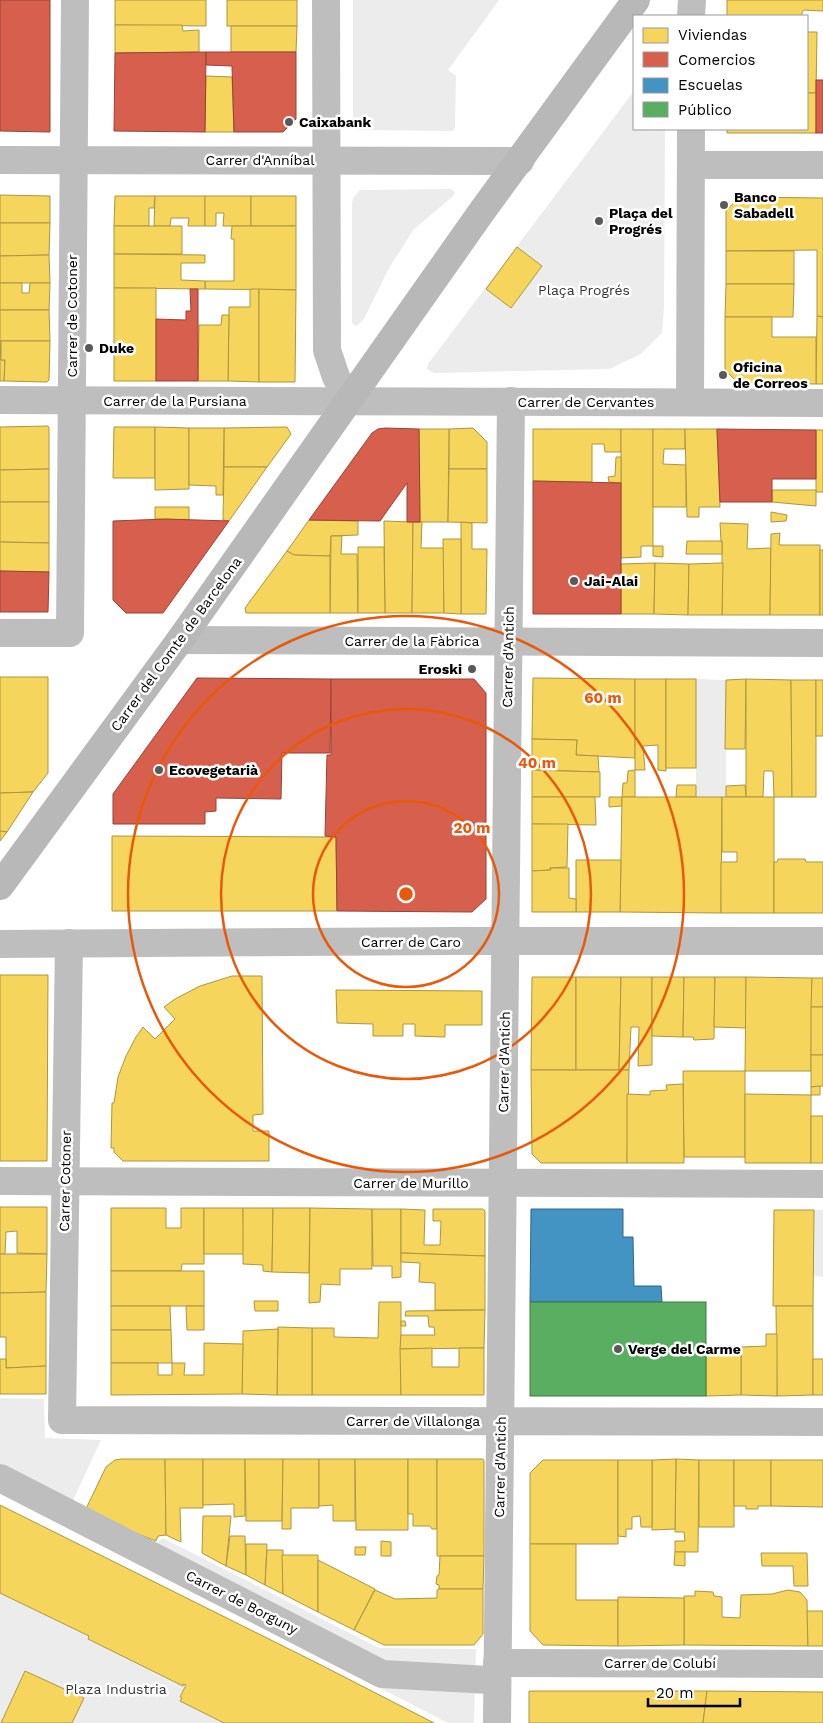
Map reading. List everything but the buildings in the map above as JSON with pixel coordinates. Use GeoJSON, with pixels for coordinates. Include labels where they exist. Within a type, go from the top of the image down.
{"type":"FeatureCollection","features":[{"type":"Feature","properties":{"kind":"street","name":"Carrer de Cotoner"},"geometry":{"type":"LineString","coordinates":[[0,633],[70,633],[75,0]]}},
{"type":"Feature","properties":{"kind":"street"},"geometry":{"type":"LineString","coordinates":[[326,0],[327,350],[336,377],[350,401],[636,0]]}},
{"type":"Feature","properties":{"kind":"street"},"geometry":{"type":"LineString","coordinates":[[692,0],[692,15]]}},
{"type":"Feature","properties":{"kind":"street"},"geometry":{"type":"LineString","coordinates":[[690,402],[692,130]]}},
{"type":"Feature","properties":{"kind":"street","name":"Carrer d'Anníbal"},"geometry":{"type":"LineString","coordinates":[[0,160],[520,161]]}},
{"type":"Feature","properties":{"kind":"street"},"geometry":{"type":"LineString","coordinates":[[692,165],[823,165]]}},
{"type":"Feature","properties":{"kind":"street","name":"Carrer de la Pursiana"},"geometry":{"type":"LineString","coordinates":[[0,400],[350,401]]}},
{"type":"Feature","properties":{"kind":"street","name":"Carrer de Cervantes"},"geometry":{"type":"LineString","coordinates":[[350,401],[823,403]]}},
{"type":"Feature","properties":{"kind":"street","name":"Carrer del Comte de Barcelona"},"geometry":{"type":"LineString","coordinates":[[0,886],[180,640],[350,401]]}},
{"type":"Feature","properties":{"kind":"street","name":"Carrer d'Antich"},"geometry":{"type":"LineString","coordinates":[[497,1723],[511,401]]}},
{"type":"Feature","properties":{"kind":"street","name":"Carrer de la Fàbrica"},"geometry":{"type":"LineString","coordinates":[[180,640],[823,643]]}},
{"type":"Feature","properties":{"kind":"street","name":"Carrer de Caro"},"geometry":{"type":"LineString","coordinates":[[0,944],[823,941]]}},
{"type":"Feature","properties":{"kind":"street","name":"Carrer Cotoner"},"geometry":{"type":"LineString","coordinates":[[62,1420],[68,943]]}},
{"type":"Feature","properties":{"kind":"street","name":"Carrer de Murillo"},"geometry":{"type":"LineString","coordinates":[[0,1181],[823,1184]]}},
{"type":"Feature","properties":{"kind":"street","name":"Carrer de Villalonga"},"geometry":{"type":"LineString","coordinates":[[62,1420],[823,1422]]}},
{"type":"Feature","properties":{"kind":"street","name":"Carrer de Borguny"},"geometry":{"type":"LineString","coordinates":[[0,1478],[382,1674],[489,1680],[497,1670]]}},
{"type":"Feature","properties":{"kind":"street","name":"Carrer de Colubí"},"geometry":{"type":"LineString","coordinates":[[497,1670],[823,1664]]}},
{"type":"Feature","properties":{"kind":"green space"},"geometry":{"type":"Polygon","coordinates":[[[353,0],[499,0],[448,70],[456,76],[455,127],[453,131],[358,130],[353,125],[353,0]]]}},
{"type":"Feature","properties":{"kind":"green space","name":"Plaça Progrés"},"geometry":{"type":"Polygon","coordinates":[[[633,92],[633,130],[665,130],[664,308],[662,333],[641,354],[609,369],[434,373],[427,369],[428,364],[633,92]]]}},
{"type":"Feature","properties":{"kind":"green space"},"geometry":{"type":"Polygon","coordinates":[[[451,189],[455,192],[453,196],[413,230],[388,270],[364,319],[356,326],[352,323],[353,198],[360,190],[451,189]]]}},
{"type":"Feature","properties":{"kind":"green space"},"geometry":{"type":"Polygon","coordinates":[[[696,679],[726,680],[726,797],[696,797],[696,679]]]}},
{"type":"Feature","properties":{"kind":"green space"},"geometry":{"type":"Polygon","coordinates":[[[814,1210],[823,1210],[823,1277],[814,1276],[814,1210]]]}},
{"type":"Feature","properties":{"kind":"green space"},"geometry":{"type":"Polygon","coordinates":[[[0,1398],[44,1399],[45,1438],[101,1440],[69,1509],[157,1543],[163,1538],[379,1648],[476,1649],[474,1723],[448,1723],[0,1492],[0,1398]]]}},
{"type":"Feature","properties":{"kind":"green space","name":"Plaza Industria"},"geometry":{"type":"Polygon","coordinates":[[[0,1593],[89,1636],[88,1639],[182,1686],[183,1684],[186,1685],[180,1697],[182,1698],[181,1701],[224,1723],[72,1723],[83,1698],[26,1671],[0,1723],[0,1593]]]}},
{"type":"Feature","properties":{"kind":"place","name":"Caixabank"},"geometry":{"type":"Point","coordinates":[289,122]}},
{"type":"Feature","properties":{"kind":"place","name":"Banco Sabadell"},"geometry":{"type":"Point","coordinates":[724,205]}},
{"type":"Feature","properties":{"kind":"place","name":"Plaça del Progrés"},"geometry":{"type":"Point","coordinates":[599,221]}},
{"type":"Feature","properties":{"kind":"place","name":"Duke"},"geometry":{"type":"Point","coordinates":[89,348]}},
{"type":"Feature","properties":{"kind":"place","name":"Oficina de Correos"},"geometry":{"type":"Point","coordinates":[723,375]}},
{"type":"Feature","properties":{"kind":"place","name":"Jai-Alai"},"geometry":{"type":"Point","coordinates":[574,581]}},
{"type":"Feature","properties":{"kind":"place","name":"Eroski"},"geometry":{"type":"Point","coordinates":[472,669]}},
{"type":"Feature","properties":{"kind":"place","name":"Ecovegetarià"},"geometry":{"type":"Point","coordinates":[159,770]}},
{"type":"Feature","properties":{"kind":"place","name":"Verge del Carme"},"geometry":{"type":"Point","coordinates":[618,1349]}}]}
